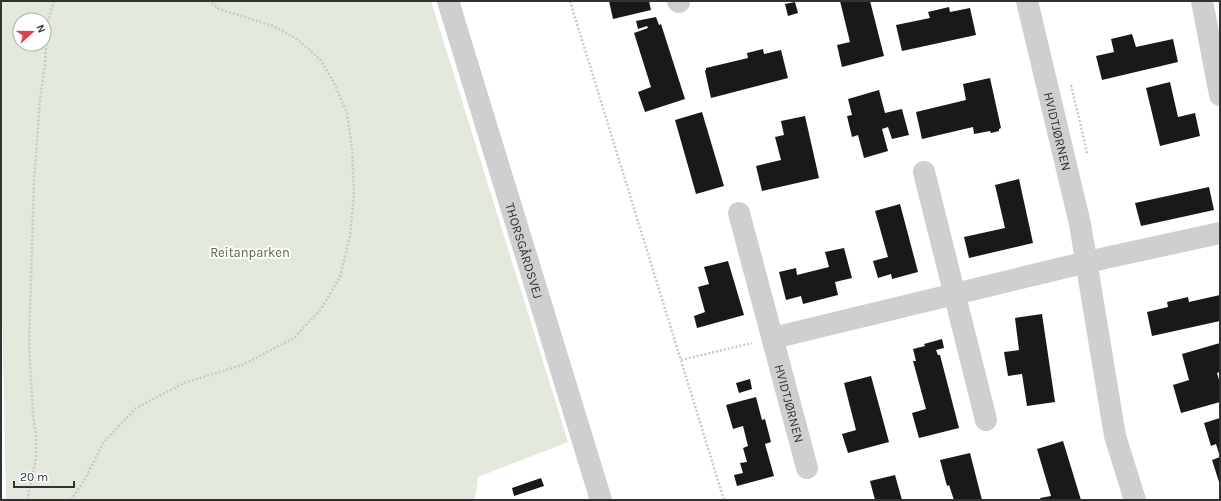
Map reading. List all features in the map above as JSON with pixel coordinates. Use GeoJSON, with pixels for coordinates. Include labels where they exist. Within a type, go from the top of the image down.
{"type":"FeatureCollection","features":[{"type":"Feature","properties":{"kind":"street","name":"THORSGÅRDSVEJ"},"geometry":{"type":"LineString","coordinates":[[448,1],[601,500]]}},
{"type":"Feature","properties":{"kind":"street","name":"HVIDTJØRNEN"},"geometry":{"type":"LineString","coordinates":[[1027,1],[1080,224],[1115,436],[1135,500]]}},
{"type":"Feature","properties":{"kind":"street"},"geometry":{"type":"LineString","coordinates":[[1202,1],[1220,95]]}},
{"type":"Feature","properties":{"kind":"street"},"geometry":{"type":"LineString","coordinates":[[924,172],[986,420]]}},
{"type":"Feature","properties":{"kind":"street","name":"HVIDTJØRNEN"},"geometry":{"type":"LineString","coordinates":[[739,213],[807,468]]}},
{"type":"Feature","properties":{"kind":"street"},"geometry":{"type":"LineString","coordinates":[[773,338],[1086,262],[1220,233]]}},
{"type":"Feature","properties":{"kind":"path"},"geometry":{"type":"LineString","coordinates":[[27,500],[36,459],[36,435],[33,415],[30,343],[34,195],[40,99],[47,24],[54,1]]}},
{"type":"Feature","properties":{"kind":"path"},"geometry":{"type":"LineString","coordinates":[[72,500],[85,479],[103,443],[136,408],[184,383],[242,365],[294,338],[321,309],[340,277],[350,236],[354,193],[352,149],[347,113],[334,81],[320,59],[297,39],[273,26],[220,9],[209,1]]}},
{"type":"Feature","properties":{"kind":"path"},"geometry":{"type":"LineString","coordinates":[[570,1],[724,500]]}},
{"type":"Feature","properties":{"kind":"path"},"geometry":{"type":"LineString","coordinates":[[681,360],[773,338]]}},
{"type":"Feature","properties":{"kind":"green space","name":"Reitanparken"},"geometry":{"type":"Polygon","coordinates":[[[1,1],[431,1],[568,442],[478,477],[475,500],[6,500],[1,251],[1,1]]]}},
{"type":"Feature","properties":{"kind":"building"},"geometry":{"type":"Polygon","coordinates":[[[609,1],[649,1],[651,10],[613,19],[609,1]]]}},
{"type":"Feature","properties":{"kind":"building"},"geometry":{"type":"Polygon","coordinates":[[[840,1],[870,1],[884,56],[842,67],[837,45],[850,42],[840,1]]]}},
{"type":"Feature","properties":{"kind":"building"},"geometry":{"type":"Polygon","coordinates":[[[795,2],[798,13],[788,16],[785,4],[795,2]]]}},
{"type":"Feature","properties":{"kind":"building"},"geometry":{"type":"Polygon","coordinates":[[[949,7],[950,12],[970,8],[976,35],[902,51],[896,25],[930,18],[928,12],[949,7]]]}},
{"type":"Feature","properties":{"kind":"building"},"geometry":{"type":"Polygon","coordinates":[[[656,17],[659,25],[661,24],[685,99],[645,112],[638,92],[651,87],[634,33],[648,28],[647,26],[638,29],[636,21],[656,17]]]}},
{"type":"Feature","properties":{"kind":"building"},"geometry":{"type":"Polygon","coordinates":[[[1132,34],[1136,47],[1173,39],[1178,62],[1102,80],[1096,56],[1114,52],[1111,39],[1132,34]]]}},
{"type":"Feature","properties":{"kind":"building"},"geometry":{"type":"Polygon","coordinates":[[[763,49],[764,54],[781,50],[788,78],[711,98],[705,71],[706,68],[748,58],[747,53],[763,49]]]}},
{"type":"Feature","properties":{"kind":"building"},"geometry":{"type":"Polygon","coordinates":[[[990,78],[1001,128],[999,131],[974,134],[973,127],[922,139],[916,112],[966,100],[963,84],[990,78]]]}},
{"type":"Feature","properties":{"kind":"building"},"geometry":{"type":"Polygon","coordinates":[[[1170,82],[1178,117],[1195,113],[1200,136],[1160,146],[1146,88],[1170,82]]]}},
{"type":"Feature","properties":{"kind":"building"},"geometry":{"type":"Polygon","coordinates":[[[879,90],[885,113],[902,109],[909,135],[892,139],[888,127],[882,129],[888,151],[864,158],[858,135],[852,137],[847,116],[852,115],[848,99],[879,90]]]}},
{"type":"Feature","properties":{"kind":"building"},"geometry":{"type":"Polygon","coordinates":[[[702,112],[724,186],[696,194],[675,120],[702,112]]]}},
{"type":"Feature","properties":{"kind":"building"},"geometry":{"type":"Polygon","coordinates":[[[805,116],[819,178],[762,191],[756,166],[781,160],[775,137],[784,135],[781,121],[805,116]]]}},
{"type":"Feature","properties":{"kind":"building"},"geometry":{"type":"Polygon","coordinates":[[[1019,179],[1033,243],[969,258],[964,237],[1005,228],[995,185],[1019,179]]]}},
{"type":"Feature","properties":{"kind":"building"},"geometry":{"type":"Polygon","coordinates":[[[1209,187],[1214,210],[1141,226],[1135,203],[1209,187]]]}},
{"type":"Feature","properties":{"kind":"building"},"geometry":{"type":"Polygon","coordinates":[[[900,204],[918,272],[892,279],[891,274],[878,278],[873,261],[888,257],[875,211],[900,204]]]}},
{"type":"Feature","properties":{"kind":"building"},"geometry":{"type":"Polygon","coordinates":[[[844,248],[852,278],[835,282],[838,295],[803,304],[801,296],[786,300],[779,272],[796,268],[797,275],[829,267],[825,252],[844,248]]]}},
{"type":"Feature","properties":{"kind":"building"},"geometry":{"type":"Polygon","coordinates":[[[728,261],[744,315],[697,328],[694,316],[705,312],[698,287],[709,284],[704,267],[728,261]]]}},
{"type":"Feature","properties":{"kind":"building"},"geometry":{"type":"Polygon","coordinates":[[[1220,295],[1220,321],[1152,336],[1147,312],[1168,307],[1167,302],[1188,297],[1189,302],[1220,295]]]}},
{"type":"Feature","properties":{"kind":"building"},"geometry":{"type":"Polygon","coordinates":[[[1042,314],[1055,402],[1027,406],[1022,374],[1008,376],[1004,352],[1019,350],[1015,318],[1042,314]]]}},
{"type":"Feature","properties":{"kind":"building"},"geometry":{"type":"Polygon","coordinates":[[[942,339],[944,348],[936,350],[938,355],[940,355],[959,428],[919,438],[912,413],[926,409],[913,361],[916,361],[913,349],[942,339]]]}},
{"type":"Feature","properties":{"kind":"building"},"geometry":{"type":"Polygon","coordinates":[[[1220,343],[1220,372],[1217,373],[1220,383],[1220,402],[1181,413],[1173,385],[1189,380],[1182,354],[1220,343]]]}},
{"type":"Feature","properties":{"kind":"building"},"geometry":{"type":"Polygon","coordinates":[[[871,376],[889,442],[848,453],[842,434],[856,430],[844,383],[871,376]]]}},
{"type":"Feature","properties":{"kind":"building"},"geometry":{"type":"Polygon","coordinates":[[[750,379],[752,389],[739,393],[736,383],[750,379]]]}},
{"type":"Feature","properties":{"kind":"building"},"geometry":{"type":"Polygon","coordinates":[[[756,397],[762,420],[765,419],[771,442],[765,444],[774,476],[737,486],[734,475],[743,473],[740,463],[747,462],[743,448],[748,446],[743,426],[733,429],[726,405],[756,397]]]}},
{"type":"Feature","properties":{"kind":"building"},"geometry":{"type":"Polygon","coordinates":[[[1220,418],[1220,457],[1216,444],[1211,446],[1204,423],[1220,418]]]}},
{"type":"Feature","properties":{"kind":"building"},"geometry":{"type":"Polygon","coordinates":[[[1063,441],[1081,500],[1041,500],[1040,498],[1051,496],[1037,449],[1063,441]]]}},
{"type":"Feature","properties":{"kind":"building"},"geometry":{"type":"Polygon","coordinates":[[[970,453],[982,500],[954,500],[949,485],[947,486],[940,460],[970,453]]]}},
{"type":"Feature","properties":{"kind":"building"},"geometry":{"type":"Polygon","coordinates":[[[1220,457],[1220,481],[1219,482],[1212,460],[1220,457]]]}},
{"type":"Feature","properties":{"kind":"building"},"geometry":{"type":"Polygon","coordinates":[[[895,475],[902,500],[875,500],[870,481],[895,475]]]}},
{"type":"Feature","properties":{"kind":"building"},"geometry":{"type":"Polygon","coordinates":[[[541,478],[544,486],[514,496],[512,488],[541,478]]]}}]}
